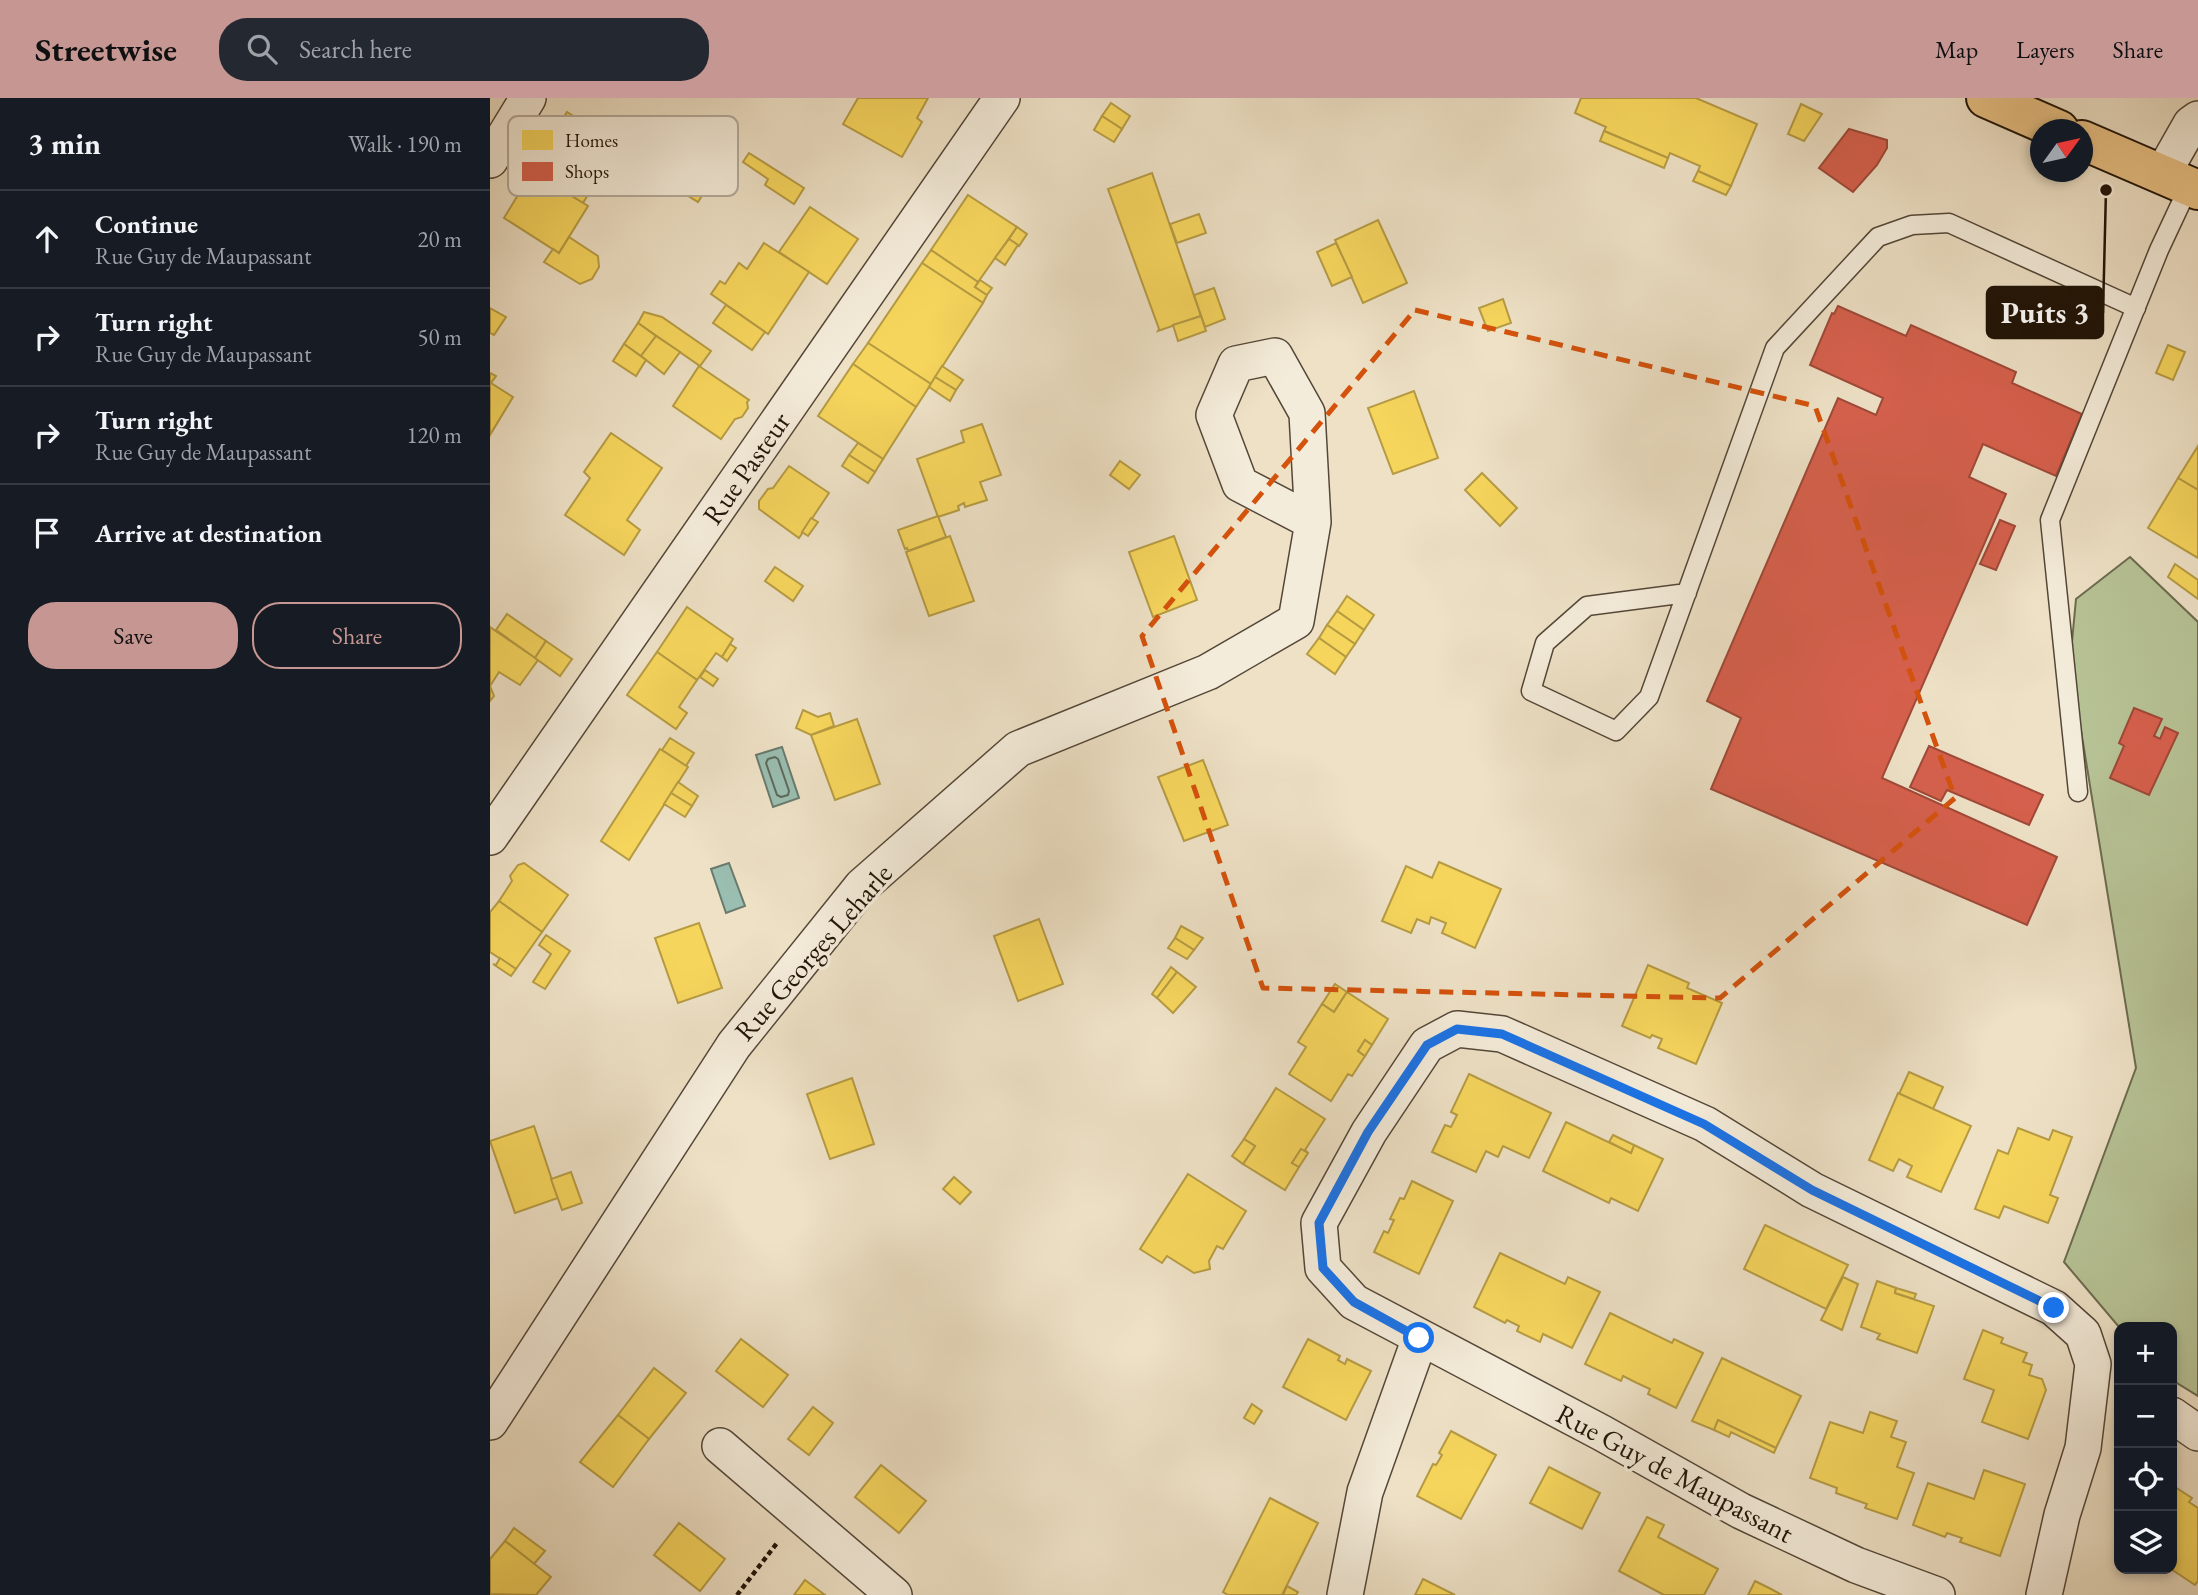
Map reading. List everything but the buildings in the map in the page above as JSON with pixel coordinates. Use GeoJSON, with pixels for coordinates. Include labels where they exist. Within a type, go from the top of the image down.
{"type":"FeatureCollection","features":[{"type":"Feature","properties":{"kind":"main road"},"geometry":{"type":"LineString","coordinates":[[1986,98],[2034,119]]}},
{"type":"Feature","properties":{"kind":"main road"},"geometry":{"type":"LineString","coordinates":[[2093,145],[2183,184]]}},
{"type":"Feature","properties":{"kind":"street"},"geometry":{"type":"LineString","coordinates":[[517,116],[528,98]]}},
{"type":"Feature","properties":{"kind":"street","name":"Rue Pasteur"},"geometry":{"type":"LineString","coordinates":[[490,837],[1002,98]]}},
{"type":"Feature","properties":{"kind":"street"},"geometry":{"type":"LineString","coordinates":[[2183,184],[2191,124],[2198,119]]}},
{"type":"Feature","properties":{"kind":"street"},"geometry":{"type":"LineString","coordinates":[[490,160],[508,131]]}},
{"type":"Feature","properties":{"kind":"street","name":"Rue Georges Leharle"},"geometry":{"type":"LineString","coordinates":[[490,1422],[734,1045],[862,886],[1018,749],[1208,672],[1296,621],[1314,522]]}},
{"type":"Feature","properties":{"kind":"street","name":"Rue Guy de Maupassant"},"geometry":{"type":"LineString","coordinates":[[1937,1595],[1856,1565],[1741,1511],[1602,1433],[1354,1302],[1323,1268],[1319,1223],[1368,1132],[1427,1045],[1457,1029],[1502,1034],[1704,1124],[1812,1190],[2054,1308],[2083,1334],[2106,1372],[2062,1515],[2044,1595]]}},
{"type":"Feature","properties":{"kind":"street"},"geometry":{"type":"LineString","coordinates":[[1345,1595],[1365,1492],[1419,1338]]}},
{"type":"Feature","properties":{"kind":"street"},"geometry":{"type":"LineString","coordinates":[[2177,1418],[2198,1433]]}},
{"type":"Feature","properties":{"kind":"street"},"geometry":{"type":"LineString","coordinates":[[720,1446],[894,1595]]}},
{"type":"Feature","properties":{"kind":"lane"},"geometry":{"type":"LineString","coordinates":[[2078,792],[2050,520],[2183,184]]}},
{"type":"Feature","properties":{"kind":"lane"},"geometry":{"type":"LineString","coordinates":[[1687,593],[1587,606],[1545,643],[1531,691],[1616,731],[1649,697],[1687,593],[1775,348],[1878,237],[1912,225],[1949,223],[2136,308]]}},
{"type":"Feature","properties":{"kind":"path"},"geometry":{"type":"LineString","coordinates":[[737,1595],[799,1514]]}},
{"type":"Feature","properties":{"kind":"highlighted area"},"geometry":{"type":"Polygon","coordinates":[[[1415,310],[1815,406],[1955,798],[1720,998],[1263,988],[1142,636],[1415,310]]]}},
{"type":"Feature","properties":{"kind":"green space"},"geometry":{"type":"Polygon","coordinates":[[[2130,557],[2198,622],[2198,1396],[2177,1383],[2177,1322],[2115,1322],[2064,1262],[2136,1068],[2070,663],[2076,599],[2130,557]]]}},
{"type":"Feature","properties":{"kind":"water"},"geometry":{"type":"Polygon","coordinates":[[[782,747],[799,798],[773,807],[756,755],[782,747]]]}},
{"type":"Feature","properties":{"kind":"water"},"geometry":{"type":"Polygon","coordinates":[[[729,863],[745,906],[726,913],[711,869],[729,863]]]}},
{"type":"Feature","properties":{"kind":"place","name":"Puits 3"},"geometry":{"type":"Point","coordinates":[2106,190]}},
{"type":"Feature","properties":{"kind":"route"},"geometry":{"type":"LineString","coordinates":[[1419,1338],[1354,1302],[1323,1268],[1319,1223],[1368,1132],[1427,1045],[1457,1029],[1502,1034],[1704,1124],[1812,1190],[2054,1308]]}}]}
